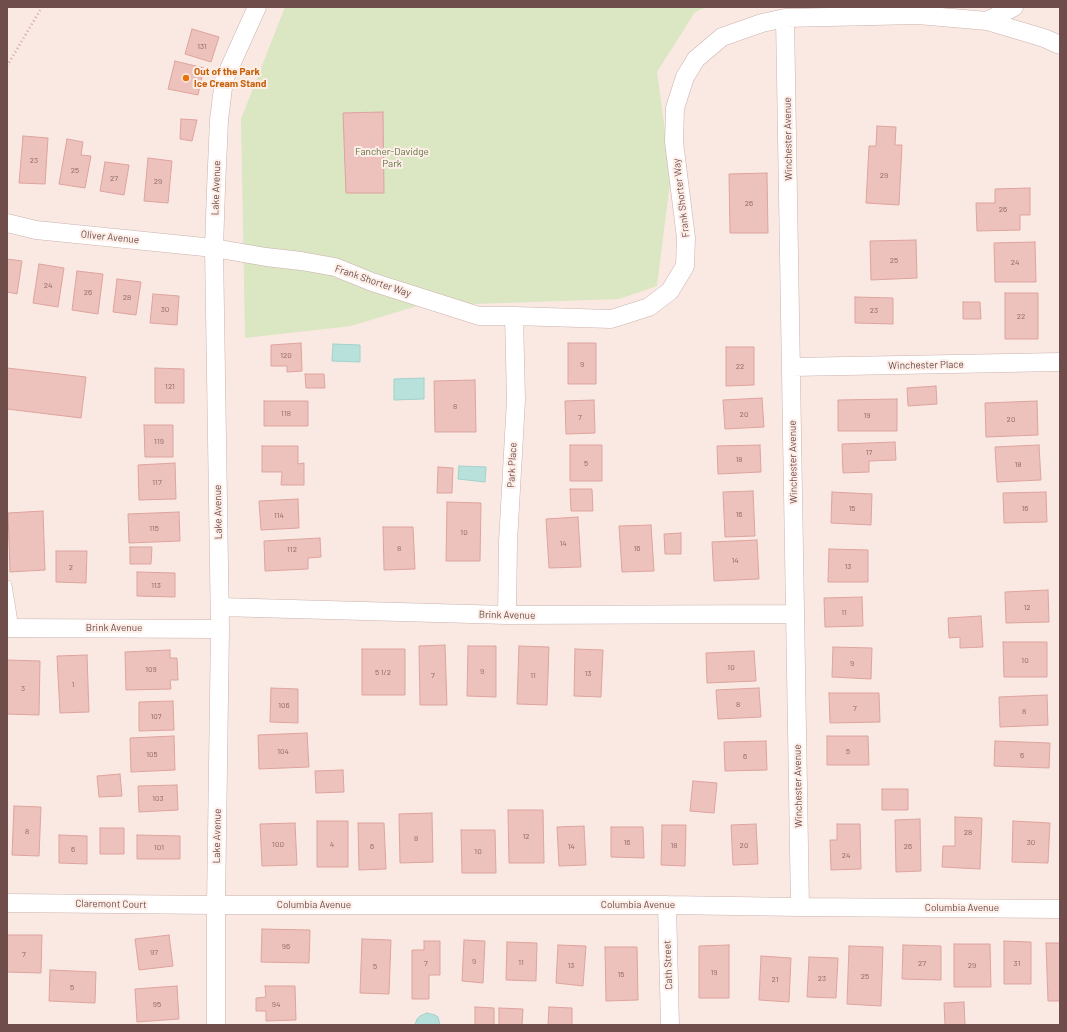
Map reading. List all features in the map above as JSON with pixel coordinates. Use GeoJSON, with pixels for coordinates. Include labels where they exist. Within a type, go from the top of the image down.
{"type":"FeatureCollection","features":[{"type":"Feature","properties":{"kind":"street","name":"Lake Avenue"},"geometry":{"type":"LineString","coordinates":[[216,1025],[220,607],[214,248],[219,120],[224,80],[257,7]]}},
{"type":"Feature","properties":{"kind":"street"},"geometry":{"type":"LineString","coordinates":[[987,22],[1014,7]]}},
{"type":"Feature","properties":{"kind":"street","name":"Frank Shorter Way"},"geometry":{"type":"LineString","coordinates":[[214,248],[335,267],[372,282],[479,316],[610,319],[649,307],[670,291],[685,266],[686,238],[674,142],[675,108],[685,77],[696,59],[722,37],[762,23],[786,18],[918,16],[987,22],[1044,38],[1060,45]]}},
{"type":"Feature","properties":{"kind":"street","name":"Winchester Avenue"},"geometry":{"type":"LineString","coordinates":[[786,18],[792,367],[794,614],[800,907]]}},
{"type":"Feature","properties":{"kind":"street","name":"Oliver Avenue"},"geometry":{"type":"LineString","coordinates":[[7,223],[36,230],[214,248]]}},
{"type":"Feature","properties":{"kind":"street","name":"Park Place"},"geometry":{"type":"LineString","coordinates":[[507,615],[508,542],[516,400],[514,316]]}},
{"type":"Feature","properties":{"kind":"street","name":"Winchester Place"},"geometry":{"type":"LineString","coordinates":[[792,367],[1060,362]]}},
{"type":"Feature","properties":{"kind":"street","name":"Brink Avenue"},"geometry":{"type":"LineString","coordinates":[[220,607],[507,615],[794,614]]}},
{"type":"Feature","properties":{"kind":"street","name":"Brink Avenue"},"geometry":{"type":"LineString","coordinates":[[10,628],[220,629]]}},
{"type":"Feature","properties":{"kind":"street","name":"Claremont Court"},"geometry":{"type":"LineString","coordinates":[[7,903],[216,906]]}},
{"type":"Feature","properties":{"kind":"street","name":"Columbia Avenue"},"geometry":{"type":"LineString","coordinates":[[216,906],[667,905],[1060,909]]}},
{"type":"Feature","properties":{"kind":"street","name":"Cath Street"},"geometry":{"type":"LineString","coordinates":[[667,905],[670,1025]]}},
{"type":"Feature","properties":{"kind":"lane"},"geometry":{"type":"LineString","coordinates":[[7,584],[10,628]]}},
{"type":"Feature","properties":{"kind":"path"},"geometry":{"type":"LineString","coordinates":[[7,66],[42,7]]}},
{"type":"Feature","properties":{"kind":"green space","name":"Fancher-Davidge Park"},"geometry":{"type":"Polygon","coordinates":[[[285,7],[707,7],[695,12],[657,72],[671,175],[657,286],[619,299],[417,306],[351,326],[245,338],[241,119],[285,7]]]}},
{"type":"Feature","properties":{"kind":"water"},"geometry":{"type":"Polygon","coordinates":[[[333,344],[360,345],[360,362],[332,361],[333,344]]]}},
{"type":"Feature","properties":{"kind":"water"},"geometry":{"type":"Polygon","coordinates":[[[424,378],[424,399],[394,400],[394,379],[424,378]]]}},
{"type":"Feature","properties":{"kind":"water"},"geometry":{"type":"Polygon","coordinates":[[[459,466],[486,467],[485,482],[458,479],[459,466]]]}},
{"type":"Feature","properties":{"kind":"water"},"geometry":{"type":"Polygon","coordinates":[[[427,1013],[438,1017],[440,1025],[415,1025],[420,1016],[427,1013]]]}},
{"type":"Feature","properties":{"kind":"building"},"geometry":{"type":"Polygon","coordinates":[[[192,29],[219,37],[211,62],[185,54],[192,29]]]}},
{"type":"Feature","properties":{"kind":"building","name":"Out of the Park Ice Cream Stand"},"geometry":{"type":"Polygon","coordinates":[[[175,61],[204,68],[198,95],[168,89],[175,61]]]}},
{"type":"Feature","properties":{"kind":"building"},"geometry":{"type":"Polygon","coordinates":[[[383,112],[384,193],[346,193],[343,113],[383,112]]]}},
{"type":"Feature","properties":{"kind":"building"},"geometry":{"type":"Polygon","coordinates":[[[181,119],[197,120],[192,141],[180,139],[181,119]]]}},
{"type":"Feature","properties":{"kind":"building"},"geometry":{"type":"Polygon","coordinates":[[[877,126],[896,127],[895,145],[902,145],[899,205],[866,203],[869,146],[876,146],[877,126]]]}},
{"type":"Feature","properties":{"kind":"building"},"geometry":{"type":"Polygon","coordinates":[[[23,136],[48,138],[45,184],[19,183],[23,136]]]}},
{"type":"Feature","properties":{"kind":"building"},"geometry":{"type":"Polygon","coordinates":[[[67,139],[83,142],[81,155],[91,156],[85,188],[59,184],[67,139]]]}},
{"type":"Feature","properties":{"kind":"building"},"geometry":{"type":"Polygon","coordinates":[[[148,158],[172,161],[168,203],[144,201],[148,158]]]}},
{"type":"Feature","properties":{"kind":"building"},"geometry":{"type":"Polygon","coordinates":[[[105,162],[129,165],[124,195],[100,191],[105,162]]]}},
{"type":"Feature","properties":{"kind":"building"},"geometry":{"type":"Polygon","coordinates":[[[767,173],[768,233],[730,233],[729,174],[767,173]]]}},
{"type":"Feature","properties":{"kind":"building"},"geometry":{"type":"Polygon","coordinates":[[[1030,188],[1030,215],[1020,215],[1020,230],[977,231],[976,203],[995,203],[995,189],[1030,188]]]}},
{"type":"Feature","properties":{"kind":"building"},"geometry":{"type":"Polygon","coordinates":[[[916,240],[917,278],[871,280],[870,241],[916,240]]]}},
{"type":"Feature","properties":{"kind":"building"},"geometry":{"type":"Polygon","coordinates":[[[1035,242],[1036,282],[995,282],[994,243],[1035,242]]]}},
{"type":"Feature","properties":{"kind":"building"},"geometry":{"type":"Polygon","coordinates":[[[7,259],[22,261],[17,294],[7,292],[7,259]]]}},
{"type":"Feature","properties":{"kind":"building"},"geometry":{"type":"Polygon","coordinates":[[[39,264],[64,268],[58,307],[33,303],[39,264]]]}},
{"type":"Feature","properties":{"kind":"building"},"geometry":{"type":"Polygon","coordinates":[[[77,271],[103,274],[98,314],[72,310],[77,271]]]}},
{"type":"Feature","properties":{"kind":"building"},"geometry":{"type":"Polygon","coordinates":[[[117,279],[141,282],[136,315],[113,312],[117,279]]]}},
{"type":"Feature","properties":{"kind":"building"},"geometry":{"type":"Polygon","coordinates":[[[1005,293],[1038,293],[1038,339],[1005,339],[1005,293]]]}},
{"type":"Feature","properties":{"kind":"building"},"geometry":{"type":"Polygon","coordinates":[[[153,294],[179,296],[177,325],[150,323],[153,294]]]}},
{"type":"Feature","properties":{"kind":"building"},"geometry":{"type":"Polygon","coordinates":[[[855,297],[893,298],[893,324],[855,323],[855,297]]]}},
{"type":"Feature","properties":{"kind":"building"},"geometry":{"type":"Polygon","coordinates":[[[963,302],[980,302],[981,319],[963,319],[963,302]]]}},
{"type":"Feature","properties":{"kind":"building"},"geometry":{"type":"Polygon","coordinates":[[[301,343],[302,371],[287,372],[287,366],[271,366],[271,345],[301,343]]]}},
{"type":"Feature","properties":{"kind":"building"},"geometry":{"type":"Polygon","coordinates":[[[568,343],[596,343],[596,384],[568,384],[568,343]]]}},
{"type":"Feature","properties":{"kind":"building"},"geometry":{"type":"Polygon","coordinates":[[[726,347],[754,347],[754,385],[726,386],[726,347]]]}},
{"type":"Feature","properties":{"kind":"building"},"geometry":{"type":"Polygon","coordinates":[[[7,368],[86,377],[81,418],[7,409],[7,368]]]}},
{"type":"Feature","properties":{"kind":"building"},"geometry":{"type":"Polygon","coordinates":[[[155,368],[184,369],[184,403],[155,403],[155,368]]]}},
{"type":"Feature","properties":{"kind":"building"},"geometry":{"type":"Polygon","coordinates":[[[305,374],[324,374],[325,388],[306,388],[305,374]]]}},
{"type":"Feature","properties":{"kind":"building"},"geometry":{"type":"Polygon","coordinates":[[[475,380],[476,432],[435,432],[434,381],[475,380]]]}},
{"type":"Feature","properties":{"kind":"building"},"geometry":{"type":"Polygon","coordinates":[[[936,386],[937,404],[908,406],[907,388],[936,386]]]}},
{"type":"Feature","properties":{"kind":"building"},"geometry":{"type":"Polygon","coordinates":[[[762,398],[764,427],[725,429],[723,400],[762,398]]]}},
{"type":"Feature","properties":{"kind":"building"},"geometry":{"type":"Polygon","coordinates":[[[897,399],[897,431],[838,431],[838,400],[897,399]]]}},
{"type":"Feature","properties":{"kind":"building"},"geometry":{"type":"Polygon","coordinates":[[[594,400],[595,433],[566,434],[565,401],[594,400]]]}},
{"type":"Feature","properties":{"kind":"building"},"geometry":{"type":"Polygon","coordinates":[[[264,401],[308,401],[308,426],[264,426],[264,401]]]}},
{"type":"Feature","properties":{"kind":"building"},"geometry":{"type":"Polygon","coordinates":[[[1037,401],[1038,435],[986,437],[985,403],[1037,401]]]}},
{"type":"Feature","properties":{"kind":"building"},"geometry":{"type":"Polygon","coordinates":[[[144,425],[173,425],[173,457],[145,457],[144,425]]]}},
{"type":"Feature","properties":{"kind":"building"},"geometry":{"type":"Polygon","coordinates":[[[895,442],[896,460],[869,461],[869,472],[843,473],[842,444],[895,442]]]}},
{"type":"Feature","properties":{"kind":"building"},"geometry":{"type":"Polygon","coordinates":[[[570,445],[602,445],[602,481],[570,481],[570,445]]]}},
{"type":"Feature","properties":{"kind":"building"},"geometry":{"type":"Polygon","coordinates":[[[760,445],[761,472],[718,474],[717,446],[760,445]]]}},
{"type":"Feature","properties":{"kind":"building"},"geometry":{"type":"Polygon","coordinates":[[[1039,445],[1041,480],[997,482],[995,447],[1039,445]]]}},
{"type":"Feature","properties":{"kind":"building"},"geometry":{"type":"Polygon","coordinates":[[[262,446],[298,446],[298,464],[304,463],[304,485],[281,485],[282,472],[262,472],[262,446]]]}},
{"type":"Feature","properties":{"kind":"building"},"geometry":{"type":"Polygon","coordinates":[[[175,463],[176,499],[139,500],[138,465],[175,463]]]}},
{"type":"Feature","properties":{"kind":"building"},"geometry":{"type":"Polygon","coordinates":[[[438,467],[453,468],[452,493],[437,493],[438,467]]]}},
{"type":"Feature","properties":{"kind":"building"},"geometry":{"type":"Polygon","coordinates":[[[570,489],[592,489],[593,511],[571,511],[570,489]]]}},
{"type":"Feature","properties":{"kind":"building"},"geometry":{"type":"Polygon","coordinates":[[[753,491],[755,536],[725,537],[723,492],[753,491]]]}},
{"type":"Feature","properties":{"kind":"building"},"geometry":{"type":"Polygon","coordinates":[[[832,492],[872,494],[871,525],[831,523],[832,492]]]}},
{"type":"Feature","properties":{"kind":"building"},"geometry":{"type":"Polygon","coordinates":[[[1046,492],[1047,522],[1004,523],[1003,493],[1046,492]]]}},
{"type":"Feature","properties":{"kind":"building"},"geometry":{"type":"Polygon","coordinates":[[[298,499],[299,528],[261,530],[259,501],[298,499]]]}},
{"type":"Feature","properties":{"kind":"building"},"geometry":{"type":"Polygon","coordinates":[[[447,502],[481,503],[480,561],[446,561],[447,502]]]}},
{"type":"Feature","properties":{"kind":"building"},"geometry":{"type":"Polygon","coordinates":[[[43,511],[45,570],[10,572],[8,513],[43,511]]]}},
{"type":"Feature","properties":{"kind":"building"},"geometry":{"type":"Polygon","coordinates":[[[179,512],[180,541],[129,543],[128,514],[179,512]]]}},
{"type":"Feature","properties":{"kind":"building"},"geometry":{"type":"Polygon","coordinates":[[[578,517],[581,567],[549,568],[546,519],[578,517]]]}},
{"type":"Feature","properties":{"kind":"building"},"geometry":{"type":"Polygon","coordinates":[[[651,525],[654,571],[622,572],[619,526],[651,525]]]}},
{"type":"Feature","properties":{"kind":"building"},"geometry":{"type":"Polygon","coordinates":[[[383,527],[413,527],[415,569],[384,570],[383,527]]]}},
{"type":"Feature","properties":{"kind":"building"},"geometry":{"type":"Polygon","coordinates":[[[681,533],[681,554],[665,554],[664,534],[681,533]]]}},
{"type":"Feature","properties":{"kind":"building"},"geometry":{"type":"Polygon","coordinates":[[[320,538],[321,557],[308,558],[308,569],[265,571],[264,541],[320,538]]]}},
{"type":"Feature","properties":{"kind":"building"},"geometry":{"type":"Polygon","coordinates":[[[757,540],[759,579],[714,581],[712,542],[757,540]]]}},
{"type":"Feature","properties":{"kind":"building"},"geometry":{"type":"Polygon","coordinates":[[[130,547],[152,547],[151,564],[130,564],[130,547]]]}},
{"type":"Feature","properties":{"kind":"building"},"geometry":{"type":"Polygon","coordinates":[[[829,549],[868,550],[868,582],[828,582],[829,549]]]}},
{"type":"Feature","properties":{"kind":"building"},"geometry":{"type":"Polygon","coordinates":[[[56,551],[87,551],[86,583],[56,582],[56,551]]]}},
{"type":"Feature","properties":{"kind":"building"},"geometry":{"type":"Polygon","coordinates":[[[137,572],[175,573],[175,597],[137,596],[137,572]]]}},
{"type":"Feature","properties":{"kind":"building"},"geometry":{"type":"Polygon","coordinates":[[[1048,590],[1049,622],[1006,623],[1005,592],[1048,590]]]}},
{"type":"Feature","properties":{"kind":"building"},"geometry":{"type":"Polygon","coordinates":[[[862,597],[863,626],[825,627],[824,598],[862,597]]]}},
{"type":"Feature","properties":{"kind":"building"},"geometry":{"type":"Polygon","coordinates":[[[981,616],[983,647],[960,648],[960,637],[949,638],[948,618],[981,616]]]}},
{"type":"Feature","properties":{"kind":"building"},"geometry":{"type":"Polygon","coordinates":[[[1003,642],[1047,642],[1047,677],[1004,677],[1003,642]]]}},
{"type":"Feature","properties":{"kind":"building"},"geometry":{"type":"Polygon","coordinates":[[[445,645],[447,705],[420,705],[419,646],[445,645]]]}},
{"type":"Feature","properties":{"kind":"building"},"geometry":{"type":"Polygon","coordinates":[[[468,646],[496,646],[496,697],[467,696],[468,646]]]}},
{"type":"Feature","properties":{"kind":"building"},"geometry":{"type":"Polygon","coordinates":[[[519,646],[549,647],[547,705],[517,704],[519,646]]]}},
{"type":"Feature","properties":{"kind":"building"},"geometry":{"type":"Polygon","coordinates":[[[833,647],[872,648],[871,679],[832,677],[833,647]]]}},
{"type":"Feature","properties":{"kind":"building"},"geometry":{"type":"Polygon","coordinates":[[[362,649],[405,649],[405,695],[362,695],[362,649]]]}},
{"type":"Feature","properties":{"kind":"building"},"geometry":{"type":"Polygon","coordinates":[[[575,649],[603,650],[601,697],[574,696],[575,649]]]}},
{"type":"Feature","properties":{"kind":"building"},"geometry":{"type":"Polygon","coordinates":[[[170,650],[170,658],[177,658],[178,680],[170,680],[171,689],[126,690],[125,652],[170,650]]]}},
{"type":"Feature","properties":{"kind":"building"},"geometry":{"type":"Polygon","coordinates":[[[754,651],[756,681],[707,683],[706,653],[754,651]]]}},
{"type":"Feature","properties":{"kind":"building"},"geometry":{"type":"Polygon","coordinates":[[[87,655],[89,712],[60,713],[57,656],[87,655]]]}},
{"type":"Feature","properties":{"kind":"building"},"geometry":{"type":"Polygon","coordinates":[[[7,660],[40,661],[39,715],[7,714],[7,660]]]}},
{"type":"Feature","properties":{"kind":"building"},"geometry":{"type":"Polygon","coordinates":[[[271,688],[298,689],[298,723],[270,722],[271,688]]]}},
{"type":"Feature","properties":{"kind":"building"},"geometry":{"type":"Polygon","coordinates":[[[759,688],[761,717],[718,719],[716,690],[759,688]]]}},
{"type":"Feature","properties":{"kind":"building"},"geometry":{"type":"Polygon","coordinates":[[[829,693],[879,693],[880,722],[830,723],[829,693]]]}},
{"type":"Feature","properties":{"kind":"building"},"geometry":{"type":"Polygon","coordinates":[[[1047,695],[1048,725],[1000,727],[999,697],[1047,695]]]}},
{"type":"Feature","properties":{"kind":"building"},"geometry":{"type":"Polygon","coordinates":[[[173,701],[174,730],[139,731],[139,702],[173,701]]]}},
{"type":"Feature","properties":{"kind":"building"},"geometry":{"type":"Polygon","coordinates":[[[307,733],[309,767],[259,769],[258,735],[307,733]]]}},
{"type":"Feature","properties":{"kind":"building"},"geometry":{"type":"Polygon","coordinates":[[[174,736],[175,770],[131,772],[130,738],[174,736]]]}},
{"type":"Feature","properties":{"kind":"building"},"geometry":{"type":"Polygon","coordinates":[[[827,736],[868,736],[869,765],[827,765],[827,736]]]}},
{"type":"Feature","properties":{"kind":"building"},"geometry":{"type":"Polygon","coordinates":[[[766,741],[767,770],[725,771],[724,742],[766,741]]]}},
{"type":"Feature","properties":{"kind":"building"},"geometry":{"type":"Polygon","coordinates":[[[995,741],[1050,743],[1049,768],[994,766],[995,741]]]}},
{"type":"Feature","properties":{"kind":"building"},"geometry":{"type":"Polygon","coordinates":[[[343,770],[344,792],[316,793],[315,771],[343,770]]]}},
{"type":"Feature","properties":{"kind":"building"},"geometry":{"type":"Polygon","coordinates":[[[120,774],[122,796],[99,797],[97,776],[120,774]]]}},
{"type":"Feature","properties":{"kind":"building"},"geometry":{"type":"Polygon","coordinates":[[[693,781],[717,783],[714,813],[690,811],[693,781]]]}},
{"type":"Feature","properties":{"kind":"building"},"geometry":{"type":"Polygon","coordinates":[[[177,785],[178,810],[139,812],[138,786],[177,785]]]}},
{"type":"Feature","properties":{"kind":"building"},"geometry":{"type":"Polygon","coordinates":[[[882,789],[908,789],[908,810],[882,810],[882,789]]]}},
{"type":"Feature","properties":{"kind":"building"},"geometry":{"type":"Polygon","coordinates":[[[14,806],[41,807],[39,856],[12,855],[14,806]]]}},
{"type":"Feature","properties":{"kind":"building"},"geometry":{"type":"Polygon","coordinates":[[[508,810],[543,810],[544,863],[509,863],[508,810]]]}},
{"type":"Feature","properties":{"kind":"building"},"geometry":{"type":"Polygon","coordinates":[[[432,813],[433,862],[400,863],[399,814],[432,813]]]}},
{"type":"Feature","properties":{"kind":"building"},"geometry":{"type":"Polygon","coordinates":[[[955,817],[982,818],[980,869],[942,867],[943,846],[955,846],[955,817]]]}},
{"type":"Feature","properties":{"kind":"building"},"geometry":{"type":"Polygon","coordinates":[[[920,819],[921,871],[896,872],[895,820],[920,819]]]}},
{"type":"Feature","properties":{"kind":"building"},"geometry":{"type":"Polygon","coordinates":[[[317,821],[348,821],[348,867],[317,867],[317,821]]]}},
{"type":"Feature","properties":{"kind":"building"},"geometry":{"type":"Polygon","coordinates":[[[1013,821],[1050,823],[1048,863],[1012,862],[1013,821]]]}},
{"type":"Feature","properties":{"kind":"building"},"geometry":{"type":"Polygon","coordinates":[[[295,823],[297,865],[262,866],[260,824],[295,823]]]}},
{"type":"Feature","properties":{"kind":"building"},"geometry":{"type":"Polygon","coordinates":[[[358,823],[384,823],[386,869],[359,870],[358,823]]]}},
{"type":"Feature","properties":{"kind":"building"},"geometry":{"type":"Polygon","coordinates":[[[756,824],[758,864],[733,865],[731,825],[756,824]]]}},
{"type":"Feature","properties":{"kind":"building"},"geometry":{"type":"Polygon","coordinates":[[[837,824],[860,824],[861,869],[831,870],[830,840],[837,840],[837,824]]]}},
{"type":"Feature","properties":{"kind":"building"},"geometry":{"type":"Polygon","coordinates":[[[662,825],[686,825],[685,866],[661,865],[662,825]]]}},
{"type":"Feature","properties":{"kind":"building"},"geometry":{"type":"Polygon","coordinates":[[[584,826],[586,865],[559,866],[557,827],[584,826]]]}},
{"type":"Feature","properties":{"kind":"building"},"geometry":{"type":"Polygon","coordinates":[[[611,827],[643,827],[644,858],[611,857],[611,827]]]}},
{"type":"Feature","properties":{"kind":"building"},"geometry":{"type":"Polygon","coordinates":[[[100,828],[124,828],[124,854],[100,854],[100,828]]]}},
{"type":"Feature","properties":{"kind":"building"},"geometry":{"type":"Polygon","coordinates":[[[461,830],[495,830],[496,873],[462,873],[461,830]]]}},
{"type":"Feature","properties":{"kind":"building"},"geometry":{"type":"Polygon","coordinates":[[[59,835],[87,836],[87,864],[59,863],[59,835]]]}},
{"type":"Feature","properties":{"kind":"building"},"geometry":{"type":"Polygon","coordinates":[[[137,835],[180,836],[180,859],[137,859],[137,835]]]}},
{"type":"Feature","properties":{"kind":"building"},"geometry":{"type":"Polygon","coordinates":[[[262,929],[310,930],[309,963],[261,962],[262,929]]]}},
{"type":"Feature","properties":{"kind":"building"},"geometry":{"type":"Polygon","coordinates":[[[7,935],[42,935],[41,973],[7,972],[7,935]]]}},
{"type":"Feature","properties":{"kind":"building"},"geometry":{"type":"Polygon","coordinates":[[[169,935],[173,966],[139,970],[135,939],[169,935]]]}},
{"type":"Feature","properties":{"kind":"building"},"geometry":{"type":"Polygon","coordinates":[[[362,939],[391,940],[389,994],[360,993],[362,939]]]}},
{"type":"Feature","properties":{"kind":"building"},"geometry":{"type":"Polygon","coordinates":[[[464,940],[485,941],[483,983],[462,981],[464,940]]]}},
{"type":"Feature","properties":{"kind":"building"},"geometry":{"type":"Polygon","coordinates":[[[424,941],[440,941],[440,975],[429,975],[429,999],[412,999],[412,950],[424,950],[424,941]]]}},
{"type":"Feature","properties":{"kind":"building"},"geometry":{"type":"Polygon","coordinates":[[[1004,941],[1031,942],[1031,984],[1004,984],[1004,941]]]}},
{"type":"Feature","properties":{"kind":"building"},"geometry":{"type":"Polygon","coordinates":[[[507,942],[537,943],[536,981],[506,980],[507,942]]]}},
{"type":"Feature","properties":{"kind":"building"},"geometry":{"type":"Polygon","coordinates":[[[1046,943],[1060,943],[1060,1001],[1048,1001],[1046,943]]]}},
{"type":"Feature","properties":{"kind":"building"},"geometry":{"type":"Polygon","coordinates":[[[954,944],[990,944],[991,987],[954,987],[954,944]]]}},
{"type":"Feature","properties":{"kind":"building"},"geometry":{"type":"Polygon","coordinates":[[[558,945],[586,946],[583,986],[556,983],[558,945]]]}},
{"type":"Feature","properties":{"kind":"building"},"geometry":{"type":"Polygon","coordinates":[[[729,945],[729,998],[699,998],[699,946],[729,945]]]}},
{"type":"Feature","properties":{"kind":"building"},"geometry":{"type":"Polygon","coordinates":[[[903,945],[941,946],[941,980],[902,979],[903,945]]]}},
{"type":"Feature","properties":{"kind":"building"},"geometry":{"type":"Polygon","coordinates":[[[849,946],[883,947],[881,1006],[847,1004],[849,946]]]}},
{"type":"Feature","properties":{"kind":"building"},"geometry":{"type":"Polygon","coordinates":[[[605,947],[637,947],[638,1000],[606,1001],[605,947]]]}},
{"type":"Feature","properties":{"kind":"building"},"geometry":{"type":"Polygon","coordinates":[[[761,956],[791,958],[789,1002],[759,1000],[761,956]]]}},
{"type":"Feature","properties":{"kind":"building"},"geometry":{"type":"Polygon","coordinates":[[[809,957],[838,958],[836,998],[807,997],[809,957]]]}},
{"type":"Feature","properties":{"kind":"building"},"geometry":{"type":"Polygon","coordinates":[[[50,970],[96,972],[95,1003],[49,1001],[50,970]]]}},
{"type":"Feature","properties":{"kind":"building"},"geometry":{"type":"Polygon","coordinates":[[[177,986],[179,1019],[137,1022],[135,989],[177,986]]]}},
{"type":"Feature","properties":{"kind":"building"},"geometry":{"type":"Polygon","coordinates":[[[265,986],[295,986],[296,1020],[266,1021],[266,1011],[256,1011],[256,998],[266,997],[265,986]]]}},
{"type":"Feature","properties":{"kind":"building"},"geometry":{"type":"Polygon","coordinates":[[[964,1002],[965,1025],[945,1025],[944,1003],[964,1002]]]}},
{"type":"Feature","properties":{"kind":"building"},"geometry":{"type":"Polygon","coordinates":[[[475,1007],[494,1008],[494,1025],[475,1025],[475,1007]]]}},
{"type":"Feature","properties":{"kind":"building"},"geometry":{"type":"Polygon","coordinates":[[[549,1007],[572,1008],[572,1025],[548,1025],[549,1007]]]}},
{"type":"Feature","properties":{"kind":"building"},"geometry":{"type":"Polygon","coordinates":[[[499,1008],[523,1009],[522,1025],[499,1025],[499,1008]]]}},
{"type":"Feature","properties":{"kind":"place","name":"Out of the Park Ice Cream Stand"},"geometry":{"type":"Point","coordinates":[186,78]}}]}
